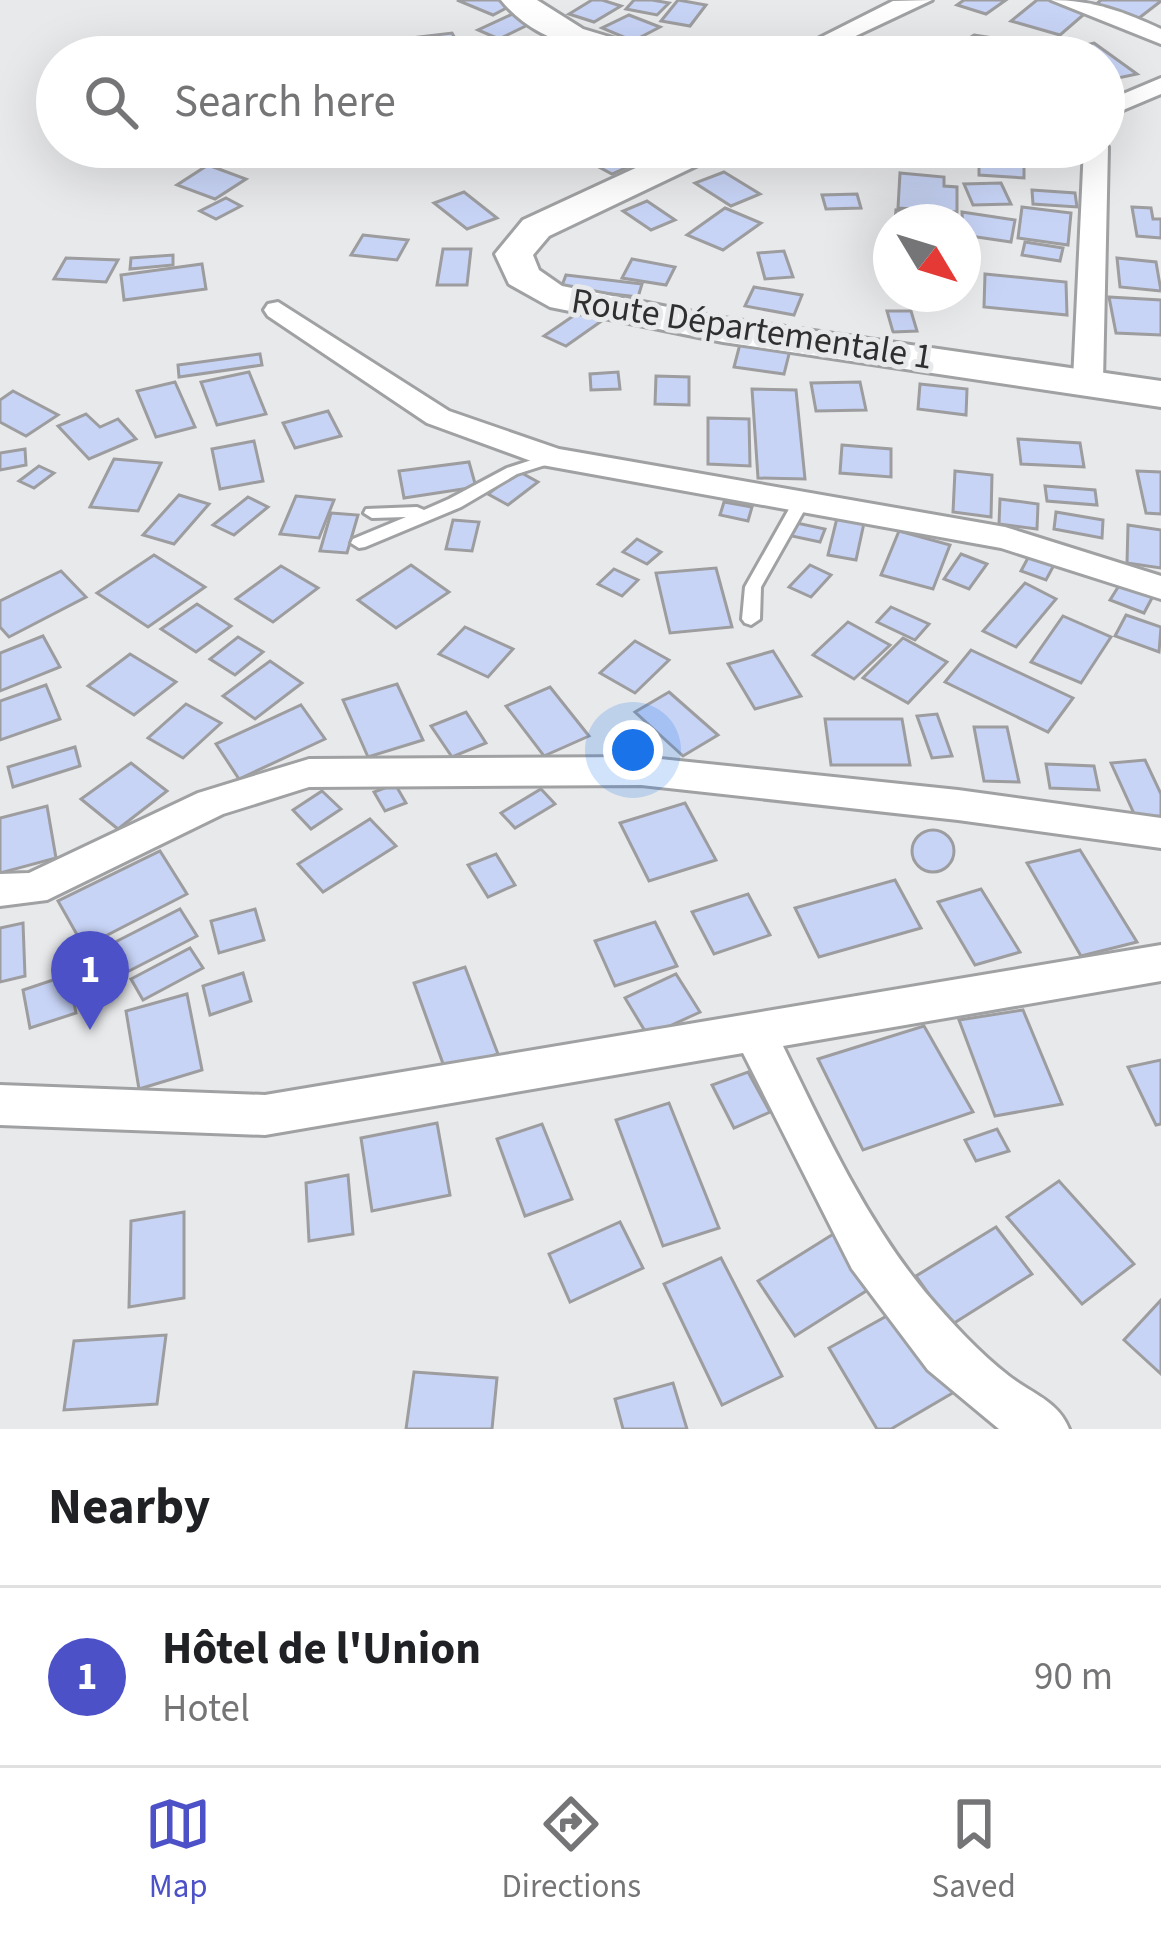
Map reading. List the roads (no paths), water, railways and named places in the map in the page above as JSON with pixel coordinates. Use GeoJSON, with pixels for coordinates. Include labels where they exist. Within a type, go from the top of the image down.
{"type":"FeatureCollection","features":[{"type":"Feature","properties":{"kind":"main road"},"geometry":{"type":"LineString","coordinates":[[516,0],[572,36]]}},
{"type":"Feature","properties":{"kind":"main road","name":"Route Départementale 1"},"geometry":{"type":"LineString","coordinates":[[664,168],[536,227],[514,254],[522,276],[550,296],[723,330],[1161,394]]}},
{"type":"Feature","properties":{"kind":"street"},"geometry":{"type":"LineString","coordinates":[[835,36],[900,4],[921,0]]}},
{"type":"Feature","properties":{"kind":"street"},"geometry":{"type":"LineString","coordinates":[[1062,0],[1116,16],[1161,37]]}},
{"type":"Feature","properties":{"kind":"street"},"geometry":{"type":"LineString","coordinates":[[1125,102],[1161,86]]}},
{"type":"Feature","properties":{"kind":"street"},"geometry":{"type":"LineString","coordinates":[[1088,381],[1095,168]]}},
{"type":"Feature","properties":{"kind":"street"},"geometry":{"type":"LineString","coordinates":[[278,310],[438,417],[553,458],[1005,538],[1161,588]]}},
{"type":"Feature","properties":{"kind":"street"},"geometry":{"type":"LineString","coordinates":[[0,890],[34,889],[211,803],[309,773],[640,772],[958,805],[1161,833]]}},
{"type":"Feature","properties":{"kind":"street"},"geometry":{"type":"LineString","coordinates":[[0,1105],[265,1115],[471,1084],[753,1029],[1161,963]]}},
{"type":"Feature","properties":{"kind":"street"},"geometry":{"type":"LineString","coordinates":[[753,1029],[824,1178],[907,1306],[947,1353],[1031,1426]]}},
{"type":"Feature","properties":{"kind":"lane"},"geometry":{"type":"LineString","coordinates":[[359,543],[455,503],[512,470],[553,458]]}},
{"type":"Feature","properties":{"kind":"lane"},"geometry":{"type":"LineString","coordinates":[[751,619],[753,587],[801,502]]}},
{"type":"Feature","properties":{"kind":"lane"},"geometry":{"type":"LineString","coordinates":[[372,513],[428,512]]}},
{"type":"Feature","properties":{"kind":"place","name":"Hôtel de l'Union"},"geometry":{"type":"Point","coordinates":[90,1030]}}]}
